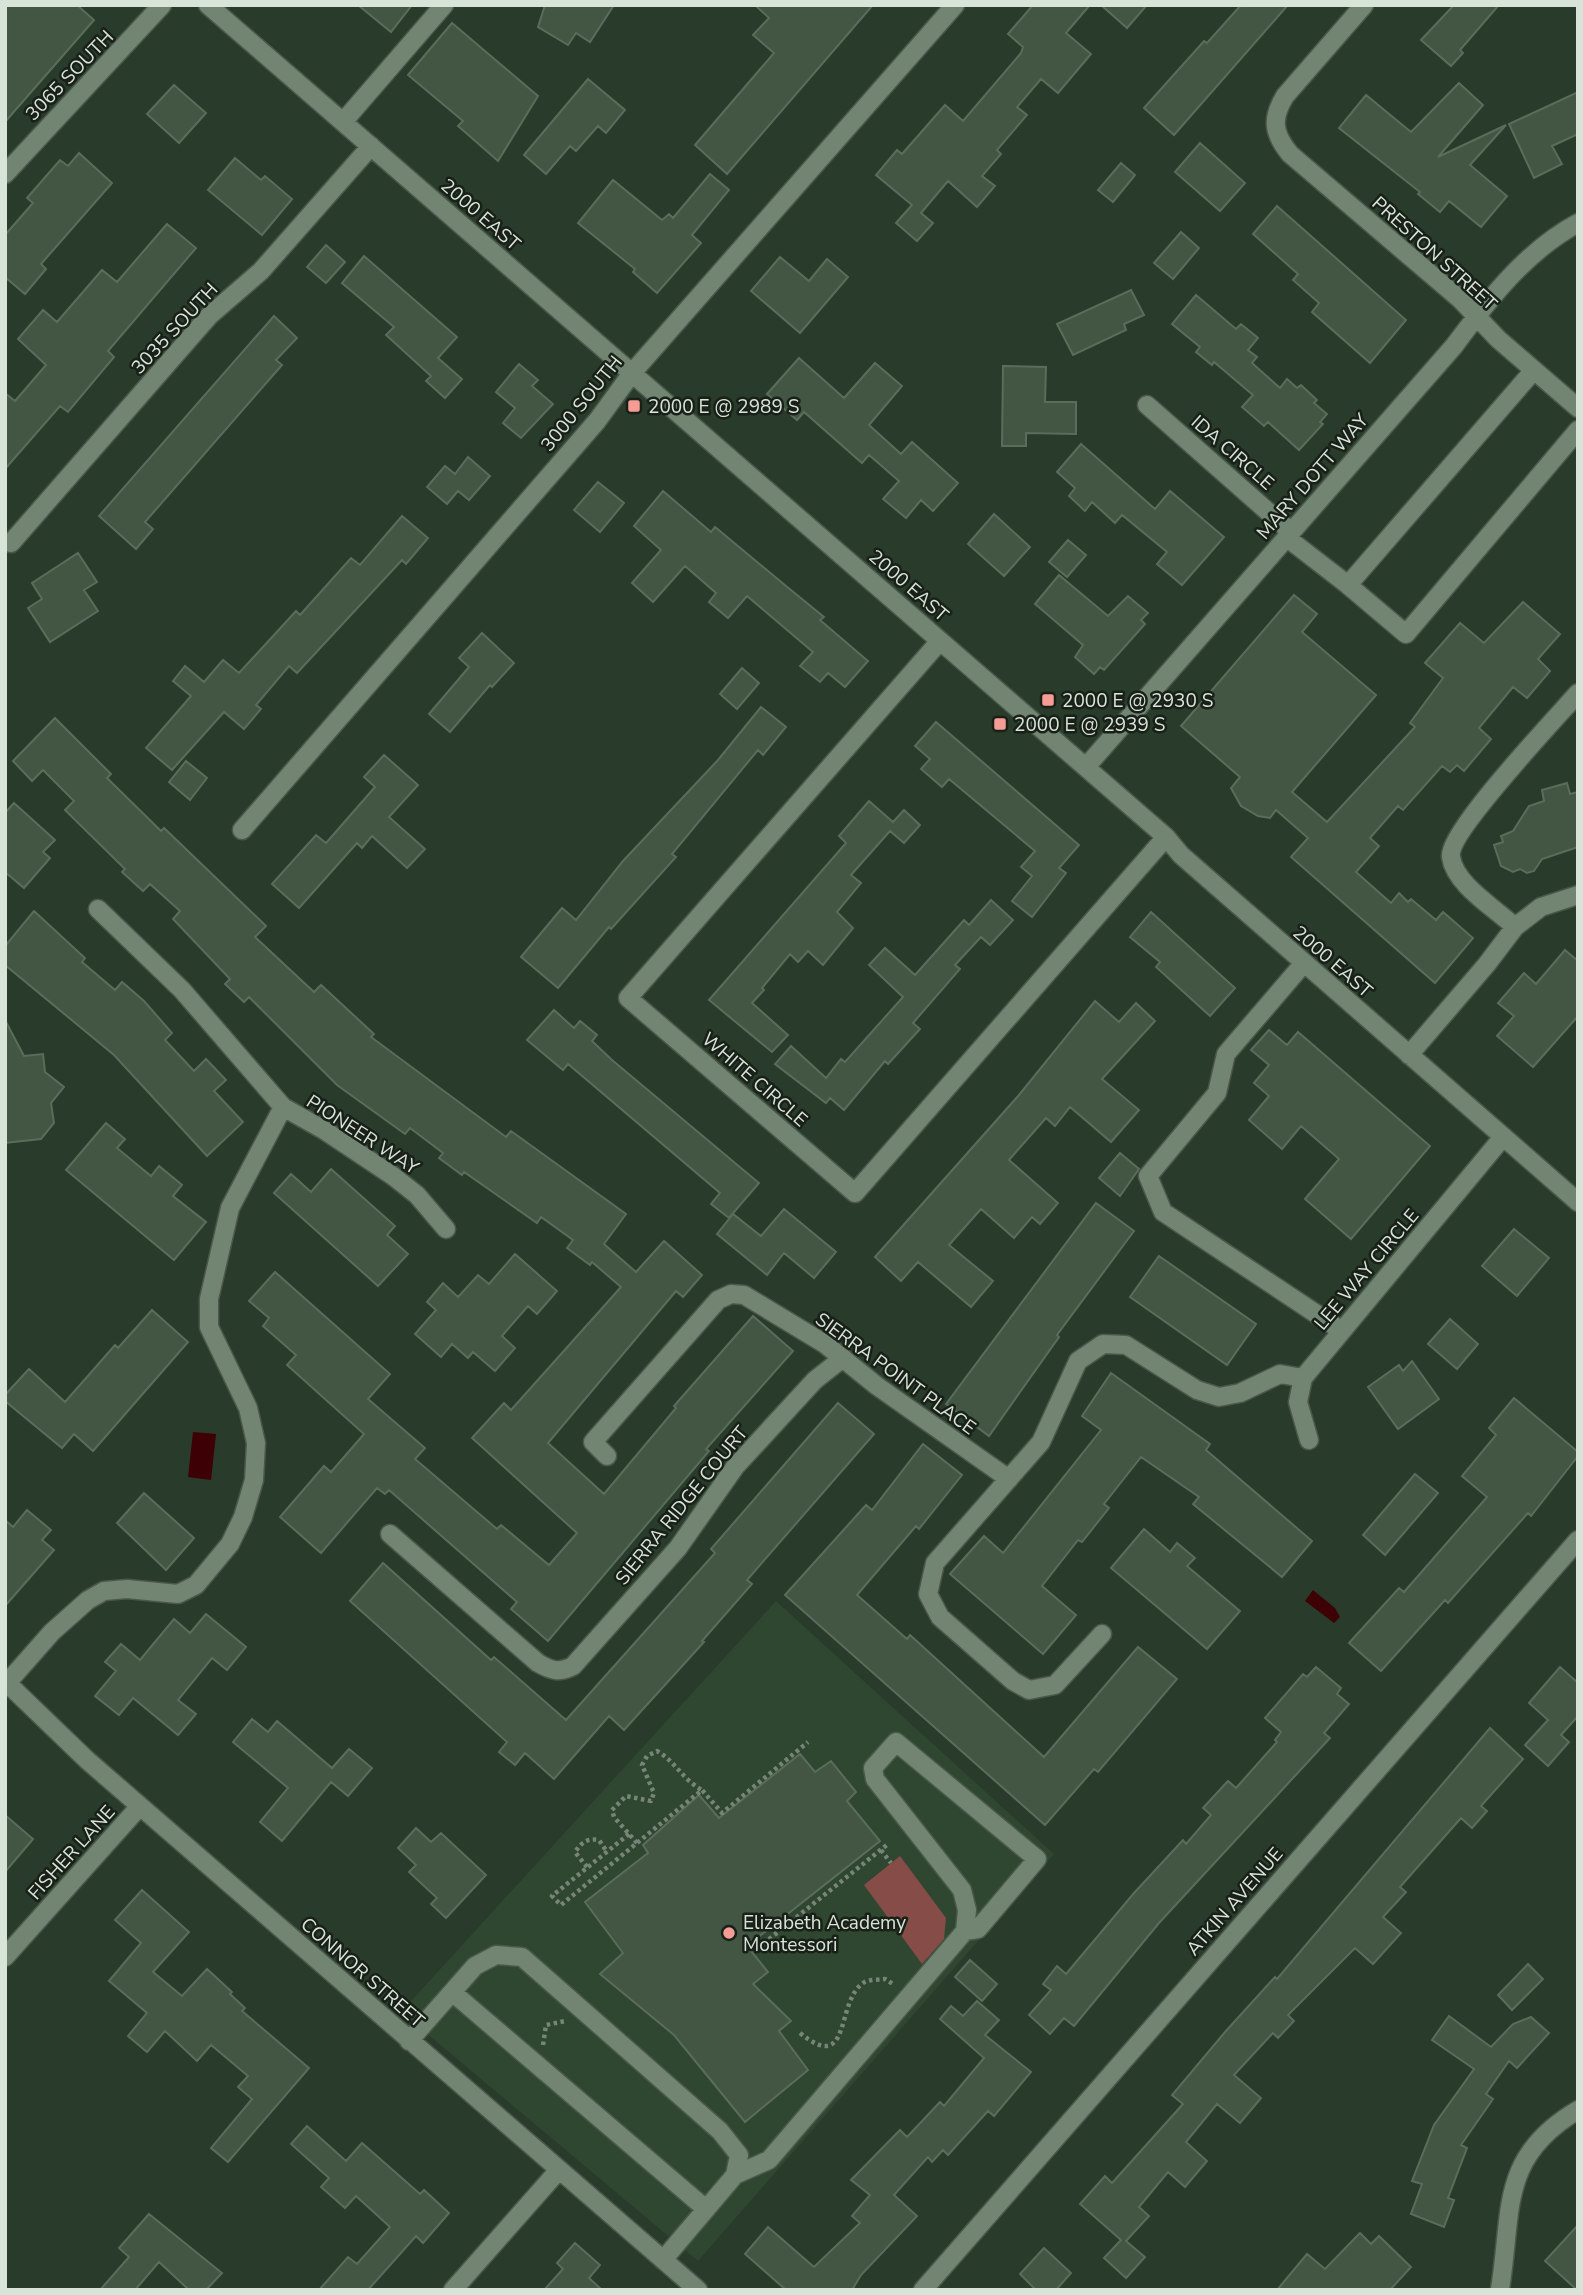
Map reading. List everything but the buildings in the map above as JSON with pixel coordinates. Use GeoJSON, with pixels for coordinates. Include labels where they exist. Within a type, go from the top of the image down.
{"type":"FeatureCollection","features":[{"type":"Feature","properties":{"kind":"street","name":"3065 SOUTH"},"geometry":{"type":"LineString","coordinates":[[5,174],[162,5]]}},
{"type":"Feature","properties":{"kind":"street","name":"2000 EAST"},"geometry":{"type":"LineString","coordinates":[[208,5],[1167,837],[1181,855],[1578,1202]]}},
{"type":"Feature","properties":{"kind":"street"},"geometry":{"type":"LineString","coordinates":[[343,122],[444,5]]}},
{"type":"Feature","properties":{"kind":"street","name":"3000 SOUTH"},"geometry":{"type":"LineString","coordinates":[[242,830],[597,421],[632,373],[955,5]]}},
{"type":"Feature","properties":{"kind":"street","name":"PRESTON STREET"},"geometry":{"type":"LineString","coordinates":[[1364,5],[1276,110],[1273,124],[1279,141],[1290,154],[1578,408]]}},
{"type":"Feature","properties":{"kind":"street","name":"3035 SOUTH"},"geometry":{"type":"LineString","coordinates":[[11,543],[209,316],[261,271],[371,146]]}},
{"type":"Feature","properties":{"kind":"street","name":"MARY DOTT WAY"},"geometry":{"type":"LineString","coordinates":[[1086,767],[1521,266],[1560,233],[1578,223]]}},
{"type":"Feature","properties":{"kind":"street"},"geometry":{"type":"LineString","coordinates":[[1348,585],[1534,370]]}},
{"type":"Feature","properties":{"kind":"street","name":"IDA CIRCLE"},"geometry":{"type":"LineString","coordinates":[[1147,405],[1288,534],[1406,634],[1578,430]]}},
{"type":"Feature","properties":{"kind":"street","name":"WHITE CIRCLE"},"geometry":{"type":"LineString","coordinates":[[940,641],[628,998],[645,1013],[855,1193],[1167,837]]}},
{"type":"Feature","properties":{"kind":"street"},"geometry":{"type":"LineString","coordinates":[[1515,927],[1461,879],[1451,857],[1450,846],[1469,819],[1578,693]]}},
{"type":"Feature","properties":{"kind":"street"},"geometry":{"type":"LineString","coordinates":[[1409,1055],[1515,927],[1542,907],[1578,895]]}},
{"type":"Feature","properties":{"kind":"street","name":"PIONEER WAY"},"geometry":{"type":"LineString","coordinates":[[97,909],[182,990],[283,1107],[393,1176],[417,1195],[446,1229]]}},
{"type":"Feature","properties":{"kind":"street"},"geometry":{"type":"LineString","coordinates":[[1304,964],[1226,1054],[1217,1093],[1148,1176],[1163,1212],[1342,1331]]}},
{"type":"Feature","properties":{"kind":"street"},"geometry":{"type":"LineString","coordinates":[[6,1682],[52,1632],[88,1600],[104,1591],[127,1589],[178,1594],[196,1585],[230,1544],[243,1517],[254,1480],[256,1443],[248,1408],[209,1328],[209,1299],[230,1208],[283,1107]]}},
{"type":"Feature","properties":{"kind":"street","name":"LEE WAY CIRCLE"},"geometry":{"type":"LineString","coordinates":[[1303,1378],[1503,1137]]}},
{"type":"Feature","properties":{"kind":"street","name":"SIERRA POINT PLACE"},"geometry":{"type":"LineString","coordinates":[[607,1456],[593,1442],[718,1300],[731,1294],[744,1295],[825,1344],[1009,1479]]}},
{"type":"Feature","properties":{"kind":"street"},"geometry":{"type":"LineString","coordinates":[[1102,1634],[1055,1685],[1029,1690],[1013,1681],[934,1610],[928,1583],[935,1563],[1041,1442],[1078,1361],[1102,1344],[1126,1345],[1197,1390],[1219,1397],[1240,1393],[1280,1374],[1303,1378],[1298,1402],[1309,1440]]}},
{"type":"Feature","properties":{"kind":"street","name":"SIERRA RIDGE COURT"},"geometry":{"type":"LineString","coordinates":[[390,1534],[538,1663],[551,1671],[562,1671],[573,1666],[678,1548],[735,1467],[815,1380],[843,1358]]}},
{"type":"Feature","properties":{"kind":"street","name":"ATKIN AVENUE"},"geometry":{"type":"LineString","coordinates":[[923,2290],[1578,1541]]}},
{"type":"Feature","properties":{"kind":"street","name":"CONNOR STREET"},"geometry":{"type":"LineString","coordinates":[[6,1682],[140,1806],[698,2290]]}},
{"type":"Feature","properties":{"kind":"street"},"geometry":{"type":"LineString","coordinates":[[663,2260],[736,2175],[769,2161],[965,1931],[967,1910],[962,1891],[875,1779],[873,1768],[896,1742],[1037,1859],[978,1929],[965,1931]]}},
{"type":"Feature","properties":{"kind":"street","name":"FISHER LANE"},"geometry":{"type":"LineString","coordinates":[[5,1957],[140,1806]]}},
{"type":"Feature","properties":{"kind":"street"},"geometry":{"type":"LineString","coordinates":[[409,2041],[475,1966],[496,1955],[523,1957],[720,2131],[739,2155],[736,2175]]}},
{"type":"Feature","properties":{"kind":"street"},"geometry":{"type":"LineString","coordinates":[[452,1992],[706,2209]]}},
{"type":"Feature","properties":{"kind":"street"},"geometry":{"type":"LineString","coordinates":[[1500,2289],[1506,2216],[1521,2169],[1549,2131],[1578,2110]]}},
{"type":"Feature","properties":{"kind":"street"},"geometry":{"type":"LineString","coordinates":[[453,2290],[558,2171]]}},
{"type":"Feature","properties":{"kind":"path"},"geometry":{"type":"LineString","coordinates":[[637,1843],[614,1817],[612,1811],[626,1797],[651,1801],[654,1793],[642,1765],[647,1756],[657,1751],[668,1758],[683,1779],[702,1790],[722,1814],[808,1742]]}},
{"type":"Feature","properties":{"kind":"path"},"geometry":{"type":"LineString","coordinates":[[629,1834],[552,1896],[561,1905],[702,1790]]}},
{"type":"Feature","properties":{"kind":"path"},"geometry":{"type":"LineString","coordinates":[[587,1867],[575,1852],[581,1843],[590,1839],[599,1840],[607,1852]]}},
{"type":"Feature","properties":{"kind":"path"},"geometry":{"type":"LineString","coordinates":[[758,1948],[888,1844]]}},
{"type":"Feature","properties":{"kind":"path"},"geometry":{"type":"LineString","coordinates":[[881,1850],[891,1863]]}},
{"type":"Feature","properties":{"kind":"path"},"geometry":{"type":"LineString","coordinates":[[800,2033],[814,2045],[823,2047],[834,2044],[840,2037],[847,2004],[866,1981],[885,1979],[899,1989]]}},
{"type":"Feature","properties":{"kind":"path"},"geometry":{"type":"LineString","coordinates":[[540,2068],[546,2025],[577,2018]]}},
{"type":"Feature","properties":{"kind":"shaded area"},"geometry":{"type":"Polygon","coordinates":[[[193,1432],[216,1434],[211,1480],[188,1477],[193,1432]]]}},
{"type":"Feature","properties":{"kind":"shaded area"},"geometry":{"type":"Polygon","coordinates":[[[1313,1590],[1335,1608],[1340,1617],[1334,1623],[1305,1601],[1313,1590]]]}},
{"type":"Feature","properties":{"kind":"shaded area","name":"Elizabeth Academy Montessori"},"geometry":{"type":"Polygon","coordinates":[[[776,1601],[1054,1854],[698,2261],[401,2012],[776,1601]]]}},
{"type":"Feature","properties":{"kind":"shaded area"},"geometry":{"type":"Polygon","coordinates":[[[900,1856],[946,1918],[944,1939],[922,1964],[864,1885],[900,1856]]]}},
{"type":"Feature","properties":{"kind":"place","name":"2000 E @ 2989 S"},"geometry":{"type":"Point","coordinates":[634,406]}},
{"type":"Feature","properties":{"kind":"place","name":"2000 E @ 2930 S"},"geometry":{"type":"Point","coordinates":[1048,700]}},
{"type":"Feature","properties":{"kind":"place","name":"2000 E @ 2939 S"},"geometry":{"type":"Point","coordinates":[1000,724]}},
{"type":"Feature","properties":{"kind":"place","name":"Elizabeth Academy Montessori"},"geometry":{"type":"Point","coordinates":[729,1933]}}]}
